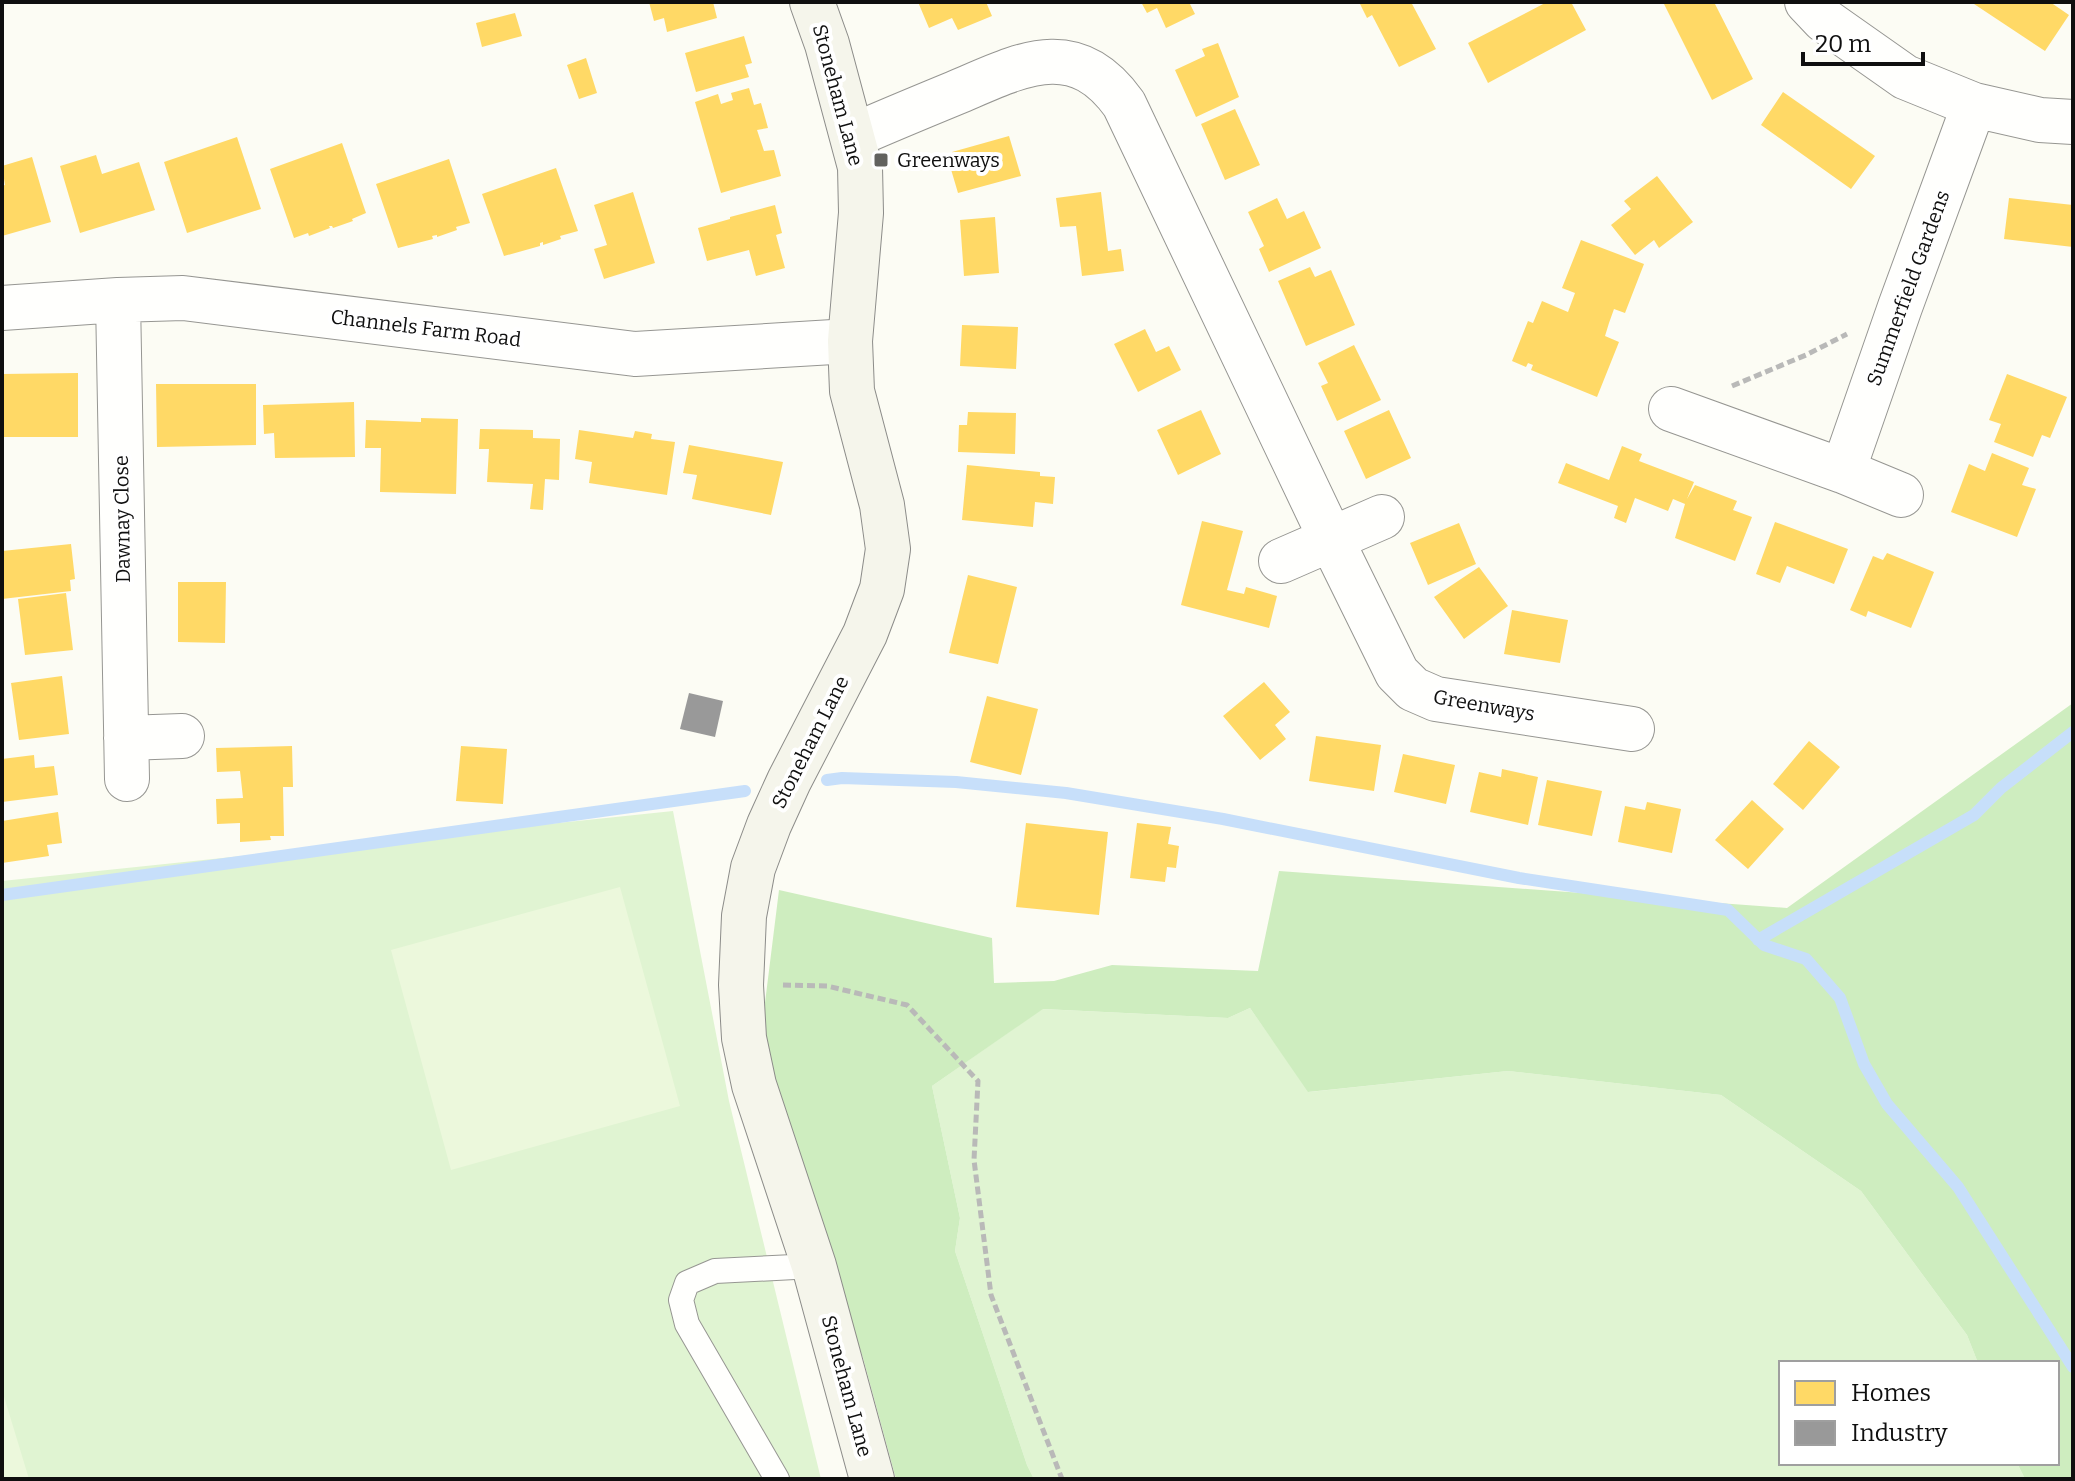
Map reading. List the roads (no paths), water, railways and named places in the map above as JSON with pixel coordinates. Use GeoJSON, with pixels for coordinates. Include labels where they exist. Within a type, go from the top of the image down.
{"type":"FeatureCollection","features":[{"type":"Feature","properties":{"kind":"street","name":"Stoneham Lane"},"geometry":{"type":"LineString","coordinates":[[812,2],[827,44],[860,167],[861,213],[850,341],[852,391],[882,505],[888,549],[882,589],[865,634],[789,781],[753,868],[744,916],[741,985],[744,1038],[754,1085],[814,1266],[872,1479]]}},
{"type":"Feature","properties":{"kind":"street"},"geometry":{"type":"LineString","coordinates":[[1807,2],[1824,20],[1905,77],[1974,105],[2040,120],[2073,122]]}},
{"type":"Feature","properties":{"kind":"street","name":"Greenways"},"geometry":{"type":"LineString","coordinates":[[853,136],[1014,68],[1045,61],[1069,63],[1091,70],[1111,86],[1124,104],[1397,673],[1413,689],[1436,699],[1632,729]]}},
{"type":"Feature","properties":{"kind":"street","name":"Summerfield Gardens"},"geometry":{"type":"LineString","coordinates":[[1843,471],[1974,105]]}},
{"type":"Feature","properties":{"kind":"street","name":"Channels Farm Road"},"geometry":{"type":"LineString","coordinates":[[2,308],[183,298],[635,354],[850,341]]}},
{"type":"Feature","properties":{"kind":"street","name":"Dawnay Close"},"geometry":{"type":"LineString","coordinates":[[118,300],[126,759],[182,736]]}},
{"type":"Feature","properties":{"kind":"street"},"geometry":{"type":"LineString","coordinates":[[1671,409],[1901,495]]}},
{"type":"Feature","properties":{"kind":"street"},"geometry":{"type":"LineString","coordinates":[[1281,561],[1382,517]]}},
{"type":"Feature","properties":{"kind":"lane"},"geometry":{"type":"LineString","coordinates":[[777,1479],[687,1324],[681,1300],[687,1283],[715,1271],[814,1266]]}},
{"type":"Feature","properties":{"kind":"waterway"},"geometry":{"type":"LineString","coordinates":[[1758,940],[1974,815],[2001,788],[2073,732]]}},
{"type":"Feature","properties":{"kind":"waterway"},"geometry":{"type":"LineString","coordinates":[[827,780],[956,782],[1066,793],[1223,819],[1519,878],[1728,910],[1764,945],[1806,959],[1840,998],[1864,1064],[1887,1104],[1958,1187],[2073,1367]]}},
{"type":"Feature","properties":{"kind":"waterway"},"geometry":{"type":"LineString","coordinates":[[2,895],[745,791]]}},
{"type":"Feature","properties":{"kind":"place","name":"Greenways"},"geometry":{"type":"Point","coordinates":[881,160]}}]}
